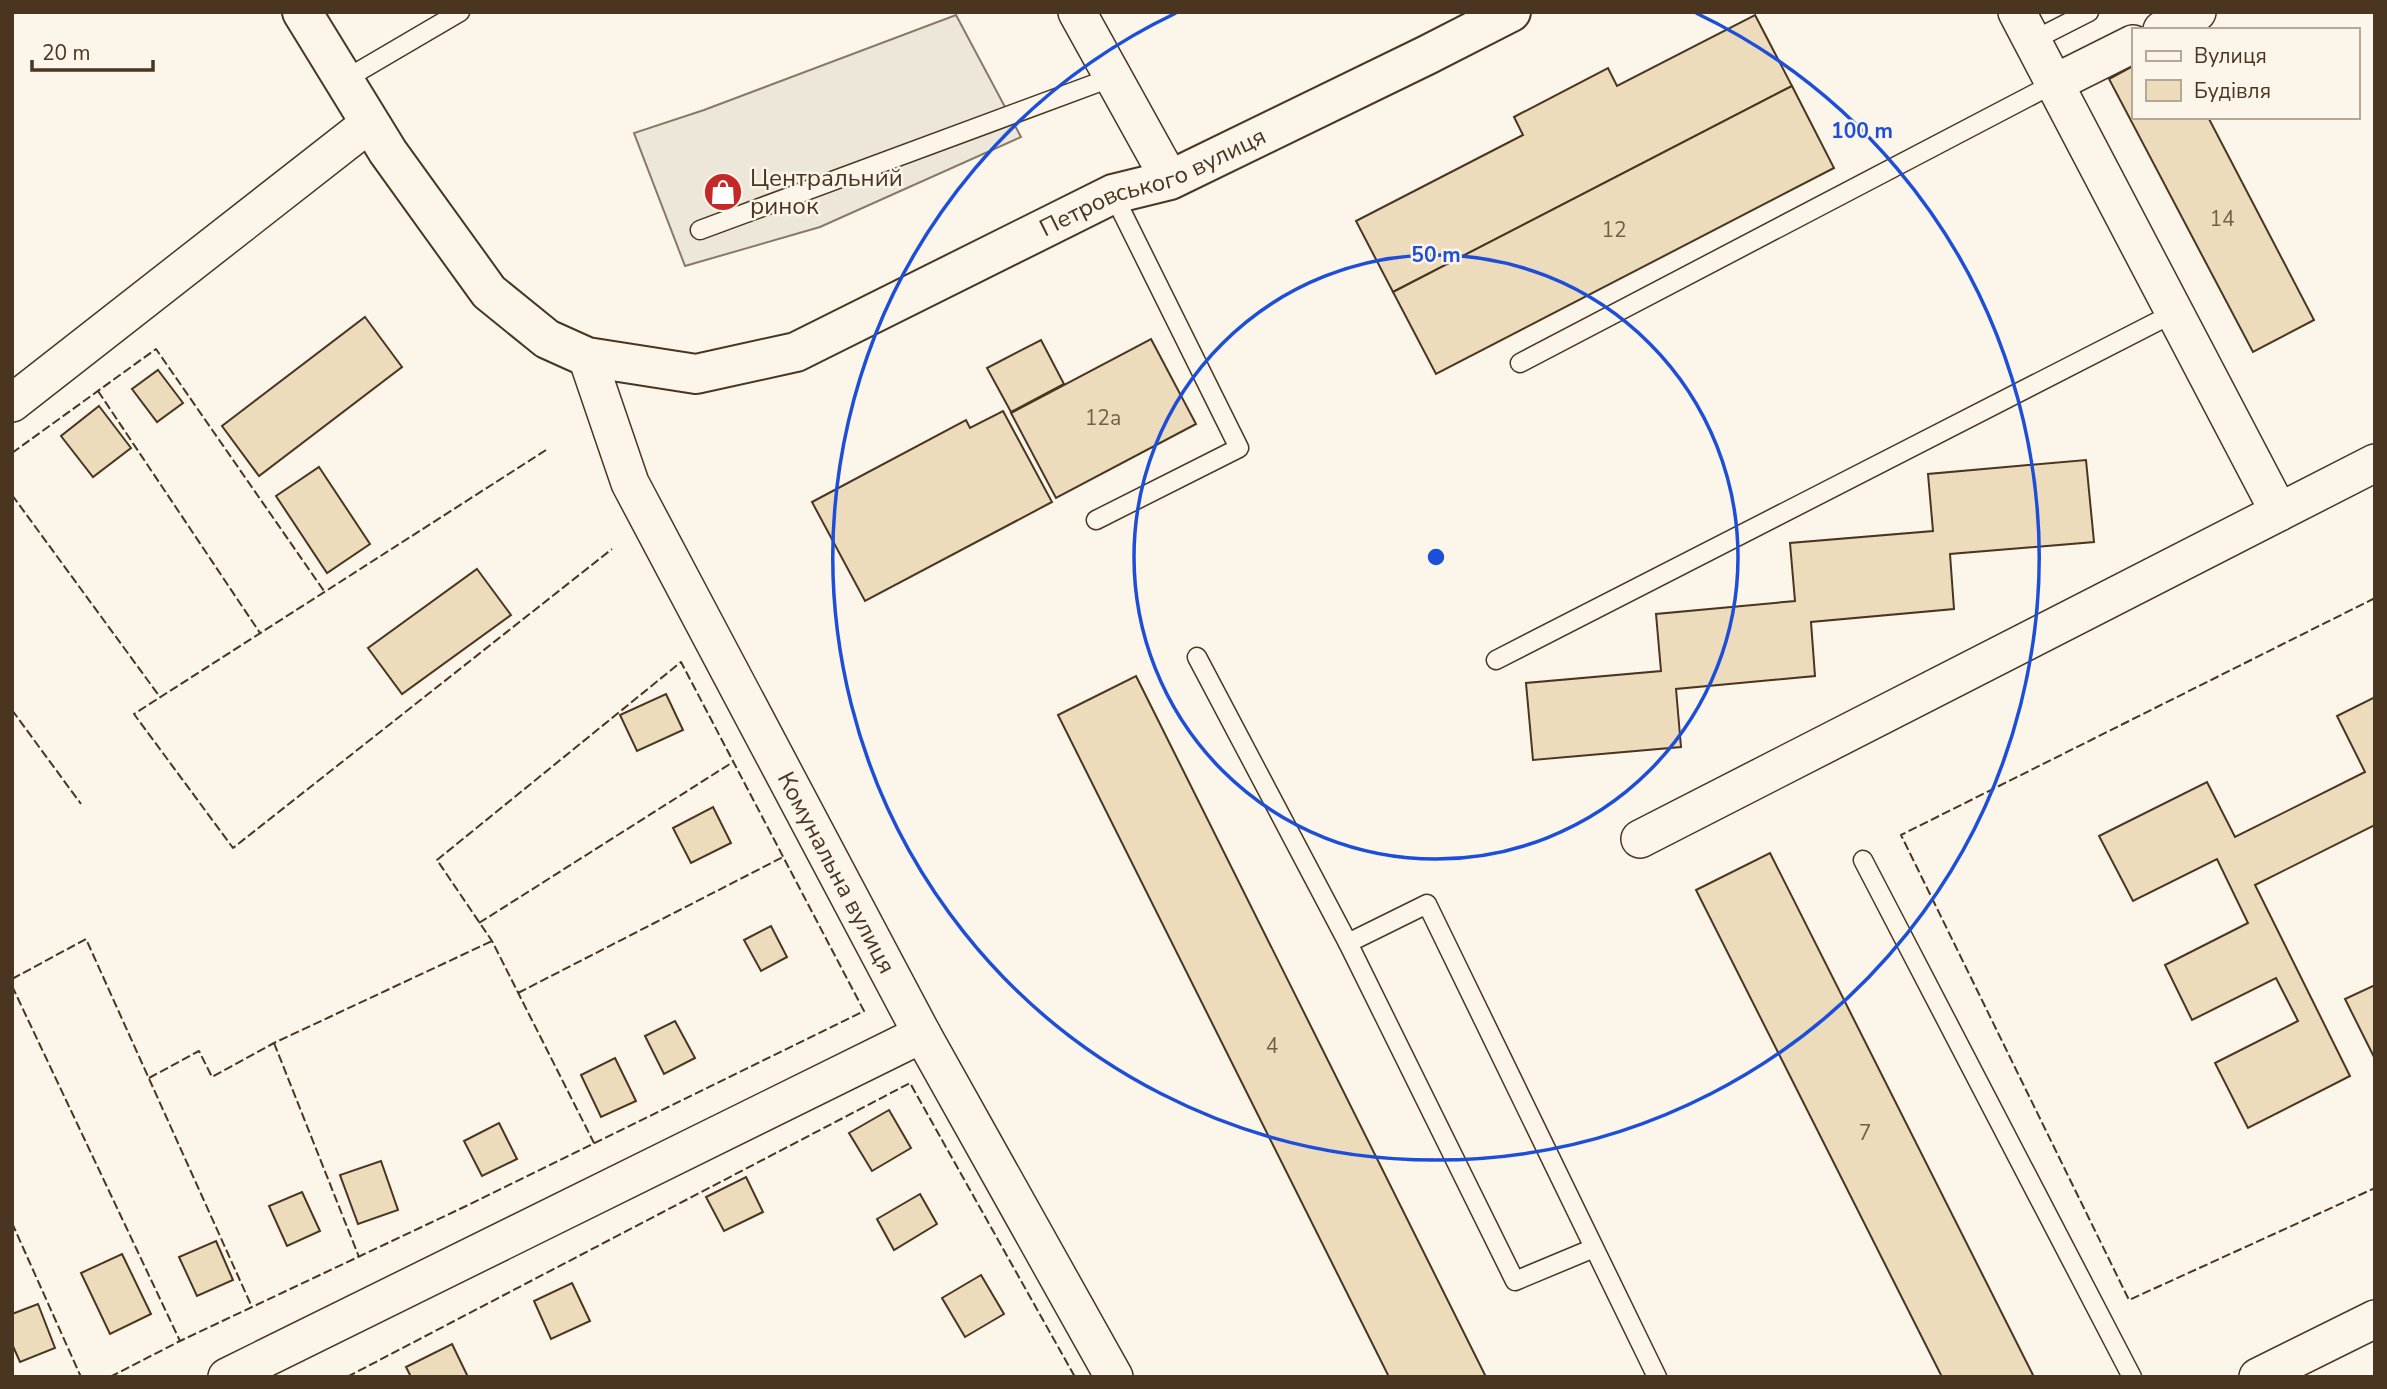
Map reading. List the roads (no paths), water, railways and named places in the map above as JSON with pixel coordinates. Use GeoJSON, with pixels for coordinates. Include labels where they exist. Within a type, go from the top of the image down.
{"type":"FeatureCollection","features":[{"type":"Feature","properties":{"kind":"street","name":"Петровського вулиця"},"geometry":{"type":"LineString","coordinates":[[302,12],[370,123],[489,292],[547,339],[587,357],[696,374],[796,352],[1113,194],[1170,180],[1511,12]]}},
{"type":"Feature","properties":{"kind":"street"},"geometry":{"type":"LineString","coordinates":[[1077,12],[1170,180]]}},
{"type":"Feature","properties":{"kind":"street"},"geometry":{"type":"LineString","coordinates":[[2166,28],[2197,12]]}},
{"type":"Feature","properties":{"kind":"street"},"geometry":{"type":"LineString","coordinates":[[2024,27],[2279,512]]}},
{"type":"Feature","properties":{"kind":"street"},"geometry":{"type":"LineString","coordinates":[[2055,83],[2132,44]]}},
{"type":"Feature","properties":{"kind":"street"},"geometry":{"type":"LineString","coordinates":[[12,403],[370,123]]}},
{"type":"Feature","properties":{"kind":"street","name":"Комунальна вулиця"},"geometry":{"type":"LineString","coordinates":[[587,357],[630,483],[922,1034],[1114,1377]]}},
{"type":"Feature","properties":{"kind":"street"},"geometry":{"type":"LineString","coordinates":[[1640,839],[2375,463]]}},
{"type":"Feature","properties":{"kind":"street"},"geometry":{"type":"LineString","coordinates":[[229,1376],[922,1034]]}},
{"type":"Feature","properties":{"kind":"street"},"geometry":{"type":"LineString","coordinates":[[2258,1377],[2375,1319]]}},
{"type":"Feature","properties":{"kind":"lane"},"geometry":{"type":"LineString","coordinates":[[344,80],[460,12]]}},
{"type":"Feature","properties":{"kind":"lane"},"geometry":{"type":"LineString","coordinates":[[2024,27],[2089,12]]}},
{"type":"Feature","properties":{"kind":"lane"},"geometry":{"type":"LineString","coordinates":[[700,230],[1113,77]]}},
{"type":"Feature","properties":{"kind":"lane"},"geometry":{"type":"LineString","coordinates":[[1520,363],[2055,83]]}},
{"type":"Feature","properties":{"kind":"lane"},"geometry":{"type":"LineString","coordinates":[[1096,520],[1240,448],[1113,194]]}},
{"type":"Feature","properties":{"kind":"lane"},"geometry":{"type":"LineString","coordinates":[[1496,660],[2174,313]]}},
{"type":"Feature","properties":{"kind":"lane"},"geometry":{"type":"LineString","coordinates":[[1197,657],[1348,943],[1515,1281],[1594,1248]]}},
{"type":"Feature","properties":{"kind":"lane"},"geometry":{"type":"LineString","coordinates":[[1863,860],[2132,1377]]}},
{"type":"Feature","properties":{"kind":"lane"},"geometry":{"type":"LineString","coordinates":[[1348,943],[1427,904],[1657,1377]]}},
{"type":"Feature","properties":{"kind":"place","name":"Центральний ринок"},"geometry":{"type":"Point","coordinates":[723,192]}}]}
